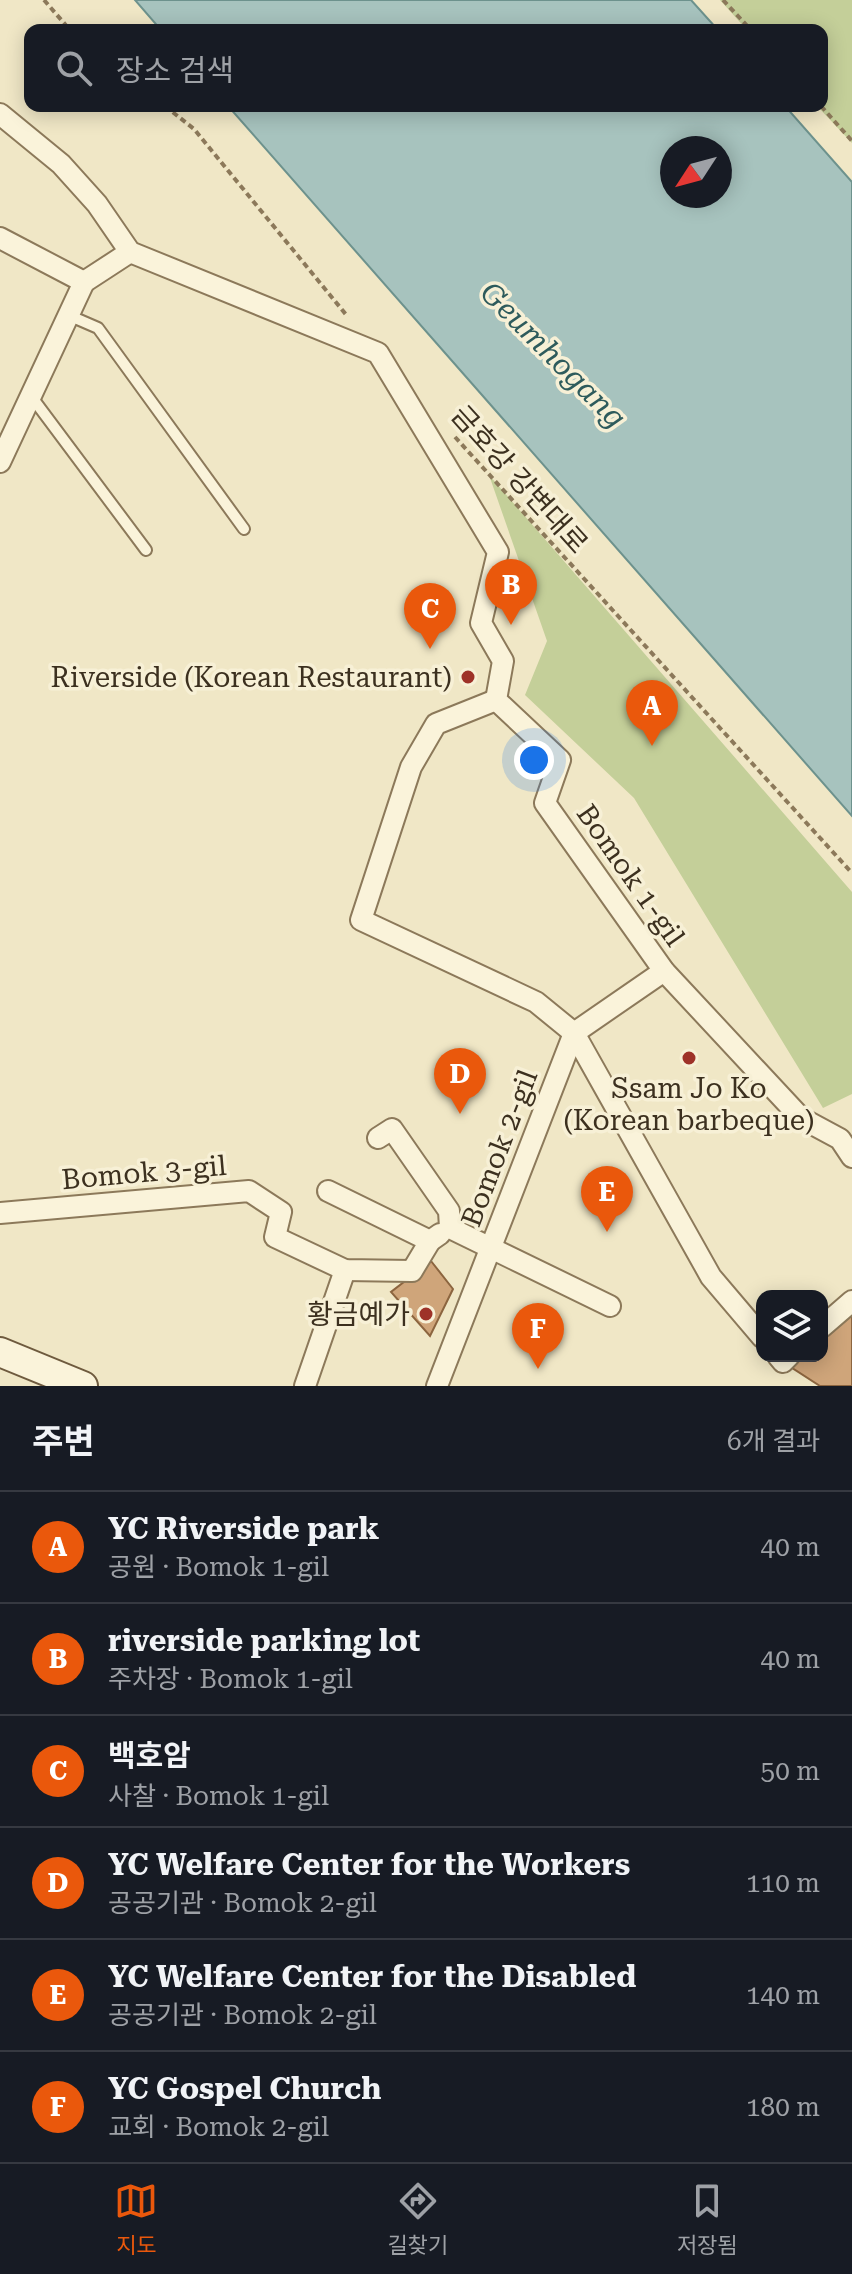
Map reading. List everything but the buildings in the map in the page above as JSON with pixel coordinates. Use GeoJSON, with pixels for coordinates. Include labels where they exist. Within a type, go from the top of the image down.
{"type":"FeatureCollection","features":[{"type":"Feature","properties":{"kind":"main road"},"geometry":{"type":"LineString","coordinates":[[0,1352],[83,1386]]}},
{"type":"Feature","properties":{"kind":"street"},"geometry":{"type":"LineString","coordinates":[[0,114],[61,164],[97,204],[130,252],[378,353],[498,552],[481,623],[503,661],[496,700],[436,724],[411,767],[361,920],[536,1002],[574,1033],[711,1277],[756,1330]]}},
{"type":"Feature","properties":{"kind":"street"},"geometry":{"type":"LineString","coordinates":[[0,238],[84,282]]}},
{"type":"Feature","properties":{"kind":"street"},"geometry":{"type":"LineString","coordinates":[[0,462],[11,427],[31,396],[84,282],[130,252]]}},
{"type":"Feature","properties":{"kind":"street","name":"Bomok 1-gil"},"geometry":{"type":"LineString","coordinates":[[496,700],[560,760],[545,803],[664,971],[801,1118],[846,1138],[852,1157]]}},
{"type":"Feature","properties":{"kind":"street"},"geometry":{"type":"LineString","coordinates":[[574,1033],[664,971]]}},
{"type":"Feature","properties":{"kind":"street","name":"Bomok 2-gil"},"geometry":{"type":"LineString","coordinates":[[437,1386],[574,1033]]}},
{"type":"Feature","properties":{"kind":"street"},"geometry":{"type":"LineString","coordinates":[[378,1138],[392,1129],[449,1211],[450,1228]]}},
{"type":"Feature","properties":{"kind":"street","name":"Bomok 3-gil"},"geometry":{"type":"LineString","coordinates":[[0,1213],[249,1191],[281,1212],[275,1237],[345,1270]]}},
{"type":"Feature","properties":{"kind":"street"},"geometry":{"type":"LineString","coordinates":[[328,1191],[430,1241]]}},
{"type":"Feature","properties":{"kind":"street"},"geometry":{"type":"LineString","coordinates":[[450,1228],[610,1306]]}},
{"type":"Feature","properties":{"kind":"street"},"geometry":{"type":"LineString","coordinates":[[305,1386],[345,1270],[412,1271],[430,1241],[450,1228]]}},
{"type":"Feature","properties":{"kind":"street"},"geometry":{"type":"LineString","coordinates":[[828,1322],[852,1301]]}},
{"type":"Feature","properties":{"kind":"lane"},"geometry":{"type":"LineString","coordinates":[[68,315],[98,328],[244,529]]}},
{"type":"Feature","properties":{"kind":"lane"},"geometry":{"type":"LineString","coordinates":[[31,396],[146,550]]}},
{"type":"Feature","properties":{"kind":"path"},"geometry":{"type":"LineString","coordinates":[[44,0],[65,24]]}},
{"type":"Feature","properties":{"kind":"path"},"geometry":{"type":"LineString","coordinates":[[723,0],[745,24]]}},
{"type":"Feature","properties":{"kind":"path"},"geometry":{"type":"LineString","coordinates":[[173,112],[194,129],[349,318]]}},
{"type":"Feature","properties":{"kind":"path"},"geometry":{"type":"LineString","coordinates":[[826,112],[852,141]]}},
{"type":"Feature","properties":{"kind":"path","name":"금호강 강변대로"},"geometry":{"type":"LineString","coordinates":[[449,431],[852,873]]}},
{"type":"Feature","properties":{"kind":"green space"},"geometry":{"type":"Polygon","coordinates":[[[720,0],[852,0],[852,143],[823,112],[828,112],[828,24],[742,24],[720,0]]]}},
{"type":"Feature","properties":{"kind":"green space"},"geometry":{"type":"Polygon","coordinates":[[[489,475],[852,892],[852,1094],[823,1108],[634,798],[525,695],[547,641],[489,475]]]}},
{"type":"Feature","properties":{"kind":"water"},"geometry":{"type":"Polygon","coordinates":[[[135,0],[691,0],[713,24],[156,24],[135,0]]]}},
{"type":"Feature","properties":{"kind":"water","name":"Geumhogang"},"geometry":{"type":"Polygon","coordinates":[[[233,112],[790,112],[852,182],[852,816],[233,112]]]}},
{"type":"Feature","properties":{"kind":"place","name":"riverside parking lot"},"geometry":{"type":"Point","coordinates":[511,625]}},
{"type":"Feature","properties":{"kind":"place","name":"백호암"},"geometry":{"type":"Point","coordinates":[430,649]}},
{"type":"Feature","properties":{"kind":"place","name":"Riverside (Korean Restaurant)"},"geometry":{"type":"Point","coordinates":[468,677]}},
{"type":"Feature","properties":{"kind":"place","name":"YC Riverside park"},"geometry":{"type":"Point","coordinates":[652,746]}},
{"type":"Feature","properties":{"kind":"place","name":"Ssam Jo Ko (Korean barbeque)"},"geometry":{"type":"Point","coordinates":[689,1058]}},
{"type":"Feature","properties":{"kind":"place","name":"YC Welfare Center for the Workers"},"geometry":{"type":"Point","coordinates":[460,1114]}},
{"type":"Feature","properties":{"kind":"place","name":"YC Welfare Center for the Disabled"},"geometry":{"type":"Point","coordinates":[607,1232]}},
{"type":"Feature","properties":{"kind":"place","name":"황금예가"},"geometry":{"type":"Point","coordinates":[426,1314]}},
{"type":"Feature","properties":{"kind":"place","name":"YC Gospel Church"},"geometry":{"type":"Point","coordinates":[538,1369]}}]}
